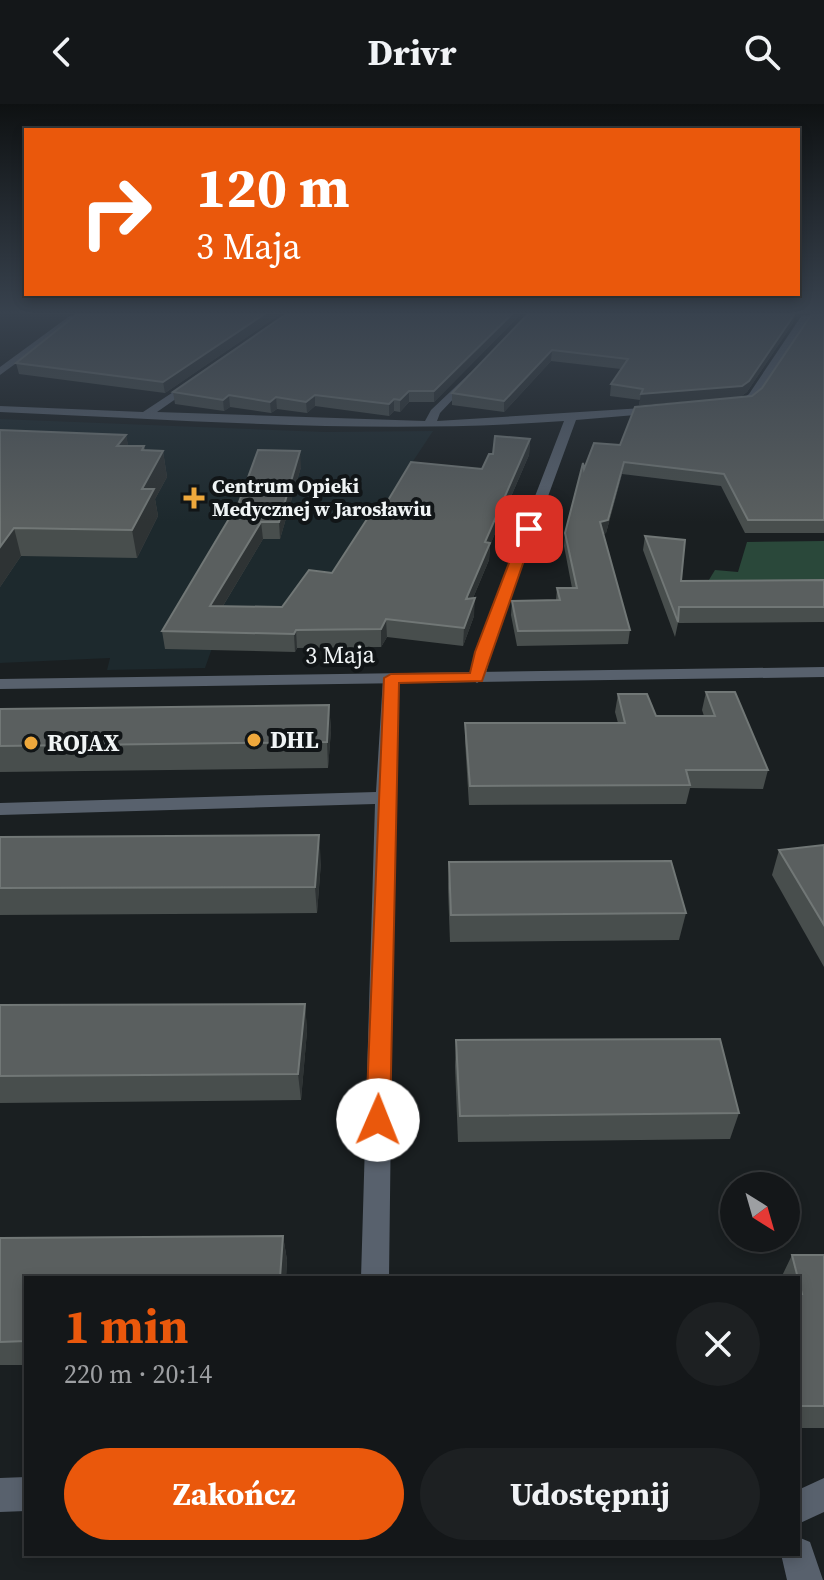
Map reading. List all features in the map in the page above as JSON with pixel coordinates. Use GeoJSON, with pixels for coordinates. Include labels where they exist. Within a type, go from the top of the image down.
{"type":"FeatureCollection","features":[{"type":"Feature","properties":{"kind":"street"},"geometry":{"type":"LineString","coordinates":[[143,417],[190,384]]}},
{"type":"Feature","properties":{"kind":"street"},"geometry":{"type":"LineString","coordinates":[[429,425],[435,412],[462,384]]}},
{"type":"Feature","properties":{"kind":"street"},"geometry":{"type":"LineString","coordinates":[[716,406],[744,403],[761,384]]}},
{"type":"Feature","properties":{"kind":"street"},"geometry":{"type":"LineString","coordinates":[[0,409],[143,417],[429,425],[672,409]]}},
{"type":"Feature","properties":{"kind":"street"},"geometry":{"type":"LineString","coordinates":[[477,678],[483,652],[571,418]]}},
{"type":"Feature","properties":{"kind":"street","name":"3 Maja"},"geometry":{"type":"LineString","coordinates":[[0,684],[824,672]]}},
{"type":"Feature","properties":{"kind":"street"},"geometry":{"type":"LineString","coordinates":[[375,1276],[385,798],[391,678]]}},
{"type":"Feature","properties":{"kind":"street"},"geometry":{"type":"LineString","coordinates":[[0,809],[385,798]]}},
{"type":"Feature","properties":{"kind":"street"},"geometry":{"type":"LineString","coordinates":[[0,1495],[24,1494]]}},
{"type":"Feature","properties":{"kind":"street"},"geometry":{"type":"LineString","coordinates":[[800,1506],[824,1495]]}},
{"type":"Feature","properties":{"kind":"street"},"geometry":{"type":"LineString","coordinates":[[799,1556],[805,1580]]}},
{"type":"Feature","properties":{"kind":"shaded area","name":"Centrum Opieki Medycznej w Jarosławiu"},"geometry":{"type":"Polygon","coordinates":[[[0,419],[325,432],[433,431],[345,564],[308,587],[277,619],[223,617],[205,668],[107,670],[110,658],[0,663],[0,419]]]}},
{"type":"Feature","properties":{"kind":"green space"},"geometry":{"type":"Polygon","coordinates":[[[824,541],[824,588],[704,588],[715,570],[738,572],[747,542],[824,541]]]}},
{"type":"Feature","properties":{"kind":"building"},"geometry":{"type":"Polygon","coordinates":[[[185,384],[441,384],[434,391],[409,391],[400,400],[394,399],[389,404],[315,395],[306,402],[276,397],[270,402],[229,395],[223,400],[173,392],[185,384]]]}},
{"type":"Feature","properties":{"kind":"building"},"geometry":{"type":"Polygon","coordinates":[[[461,384],[520,384],[504,401],[452,393],[461,384]]]}},
{"type":"Feature","properties":{"kind":"building"},"geometry":{"type":"Polygon","coordinates":[[[611,384],[745,384],[641,394],[643,389],[611,384]]]}},
{"type":"Feature","properties":{"kind":"building"},"geometry":{"type":"Polygon","coordinates":[[[765,384],[824,384],[824,520],[748,520],[724,474],[624,462],[608,520],[600,522],[630,630],[518,631],[512,601],[560,600],[557,588],[577,588],[565,533],[583,463],[584,469],[594,443],[620,445],[635,407],[752,396],[765,384]]]}},
{"type":"Feature","properties":{"kind":"building"},"geometry":{"type":"Polygon","coordinates":[[[0,430],[126,435],[117,446],[144,446],[142,450],[163,451],[142,489],[154,489],[132,530],[14,528],[0,547],[0,430]]]}},
{"type":"Feature","properties":{"kind":"building"},"geometry":{"type":"Polygon","coordinates":[[[495,436],[530,439],[485,542],[490,543],[466,599],[475,598],[464,628],[386,619],[381,629],[296,630],[294,634],[162,631],[239,502],[258,450],[300,451],[279,522],[261,522],[210,606],[282,607],[309,570],[332,573],[369,516],[378,517],[411,462],[482,469],[489,454],[493,454],[495,436]]]}},
{"type":"Feature","properties":{"kind":"building"},"geometry":{"type":"Polygon","coordinates":[[[645,536],[685,540],[681,581],[824,580],[824,607],[679,607],[678,622],[645,536]]]}},
{"type":"Feature","properties":{"kind":"building"},"geometry":{"type":"Polygon","coordinates":[[[706,692],[735,692],[768,770],[686,770],[690,785],[470,786],[465,723],[625,723],[618,694],[647,694],[656,716],[715,716],[706,692]]]}},
{"type":"Feature","properties":{"kind":"building"},"geometry":{"type":"Polygon","coordinates":[[[329,705],[327,742],[0,746],[0,709],[329,705]]]}},
{"type":"Feature","properties":{"kind":"building"},"geometry":{"type":"Polygon","coordinates":[[[319,835],[315,887],[0,888],[0,837],[319,835]]]}},
{"type":"Feature","properties":{"kind":"building"},"geometry":{"type":"Polygon","coordinates":[[[824,845],[824,925],[779,850],[824,845]]]}},
{"type":"Feature","properties":{"kind":"building"},"geometry":{"type":"Polygon","coordinates":[[[671,861],[686,913],[451,915],[449,862],[671,861]]]}},
{"type":"Feature","properties":{"kind":"building"},"geometry":{"type":"Polygon","coordinates":[[[305,1004],[298,1074],[0,1076],[0,1005],[305,1004]]]}},
{"type":"Feature","properties":{"kind":"building"},"geometry":{"type":"Polygon","coordinates":[[[720,1039],[739,1113],[460,1116],[456,1040],[720,1039]]]}},
{"type":"Feature","properties":{"kind":"building"},"geometry":{"type":"Polygon","coordinates":[[[283,1236],[280,1276],[24,1276],[24,1341],[0,1342],[0,1238],[283,1236]]]}},
{"type":"Feature","properties":{"kind":"building"},"geometry":{"type":"Polygon","coordinates":[[[792,1255],[824,1255],[824,1406],[800,1406],[802,1294],[800,1276],[797,1276],[792,1255]]]}},
{"type":"Feature","properties":{"kind":"place","name":"Centrum Opieki Medycznej w Jarosławiu"},"geometry":{"type":"Point","coordinates":[194,498]}},
{"type":"Feature","properties":{"kind":"place","name":"DHL"},"geometry":{"type":"Point","coordinates":[254,740]}},
{"type":"Feature","properties":{"kind":"place","name":"ROJAX"},"geometry":{"type":"Point","coordinates":[31,743]}},
{"type":"Feature","properties":{"kind":"route"},"geometry":{"type":"LineString","coordinates":[[378,1120],[385,798],[391,678],[477,678],[483,652],[529,529]]}}]}
